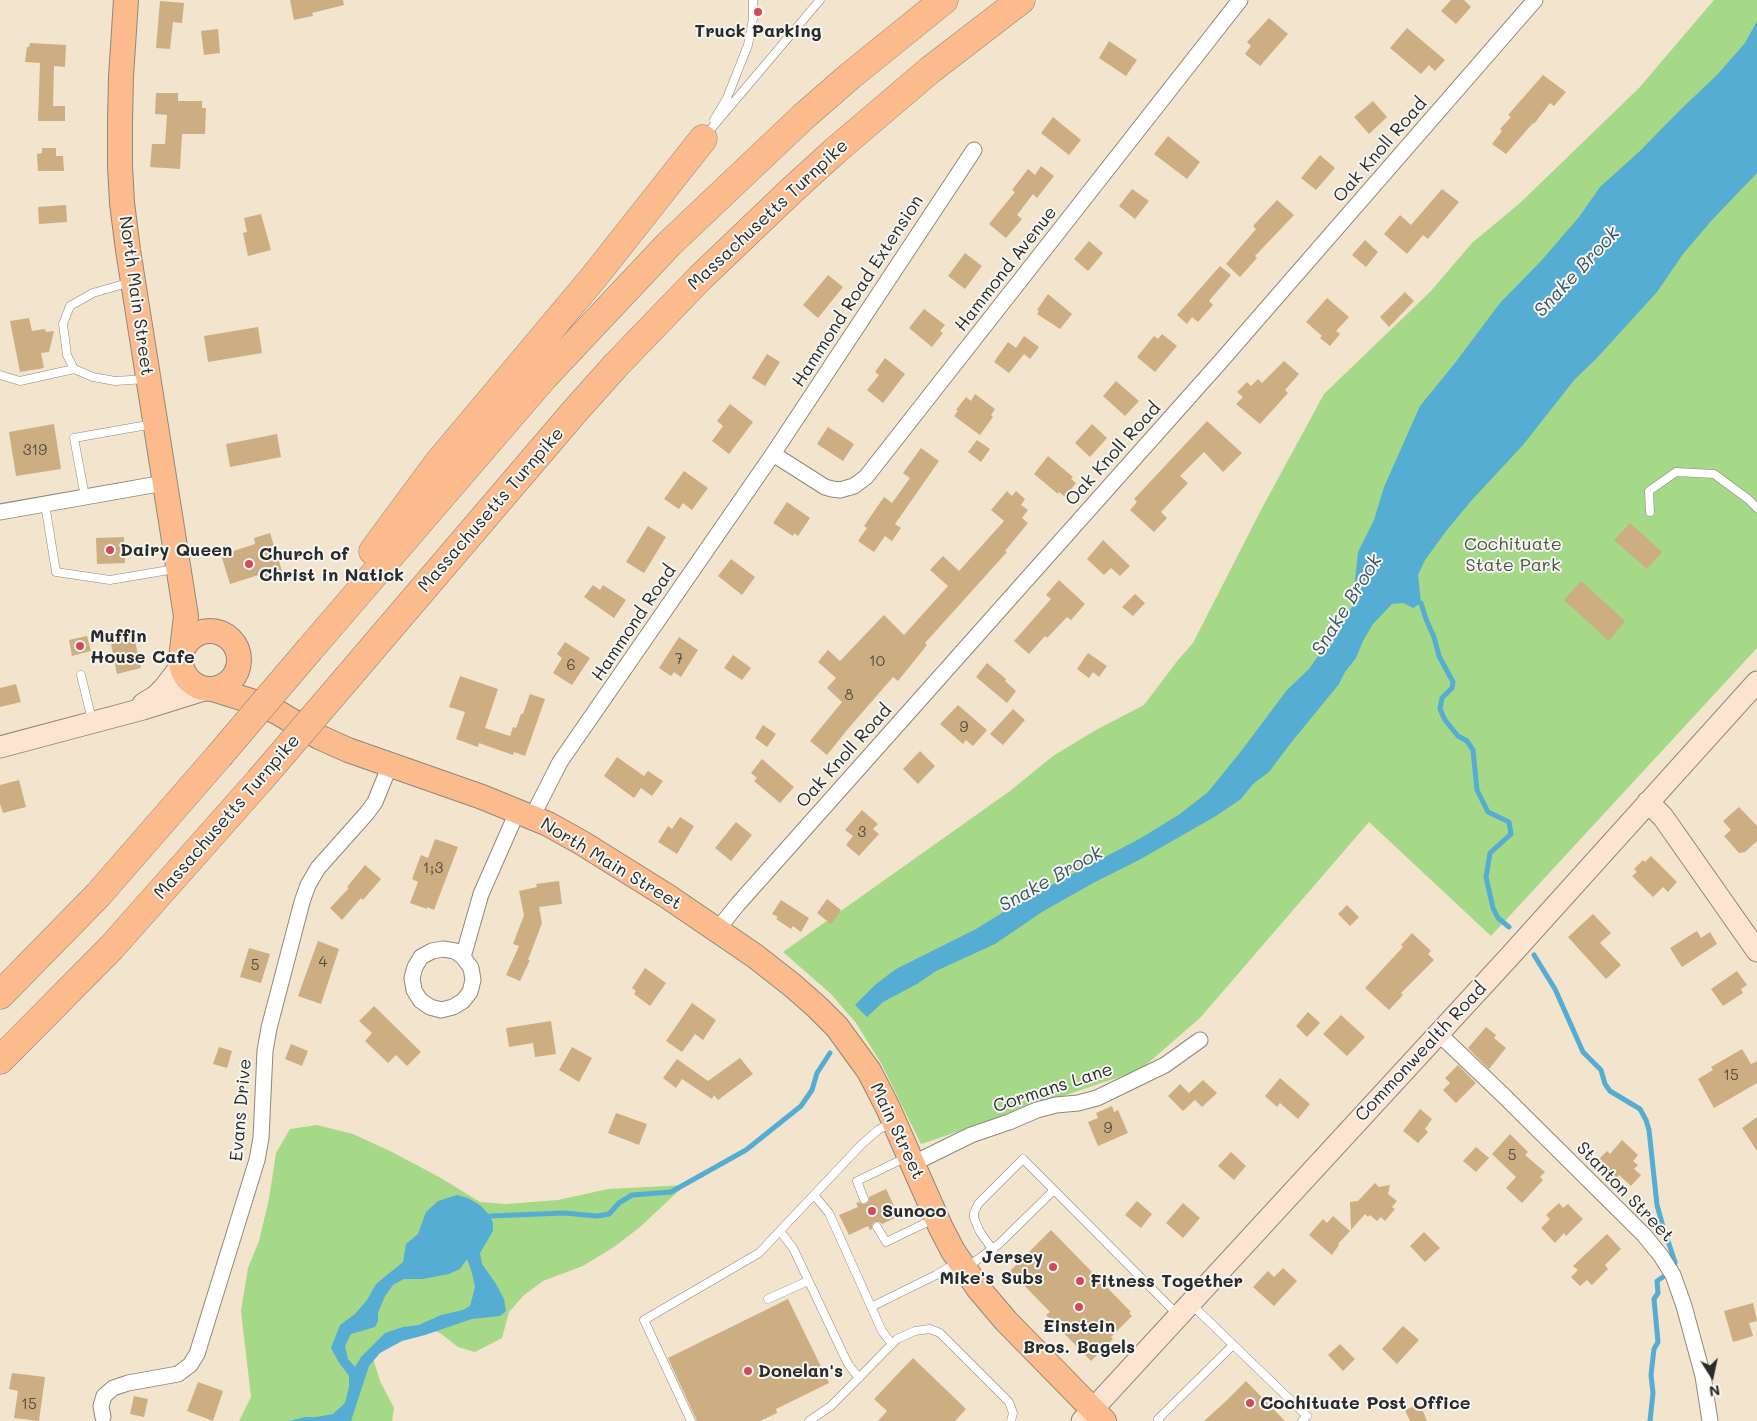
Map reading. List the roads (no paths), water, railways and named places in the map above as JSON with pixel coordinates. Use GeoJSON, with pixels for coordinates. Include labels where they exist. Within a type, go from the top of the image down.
{"type":"FeatureCollection","features":[{"type":"Feature","properties":{"kind":"highway"},"geometry":{"type":"LineString","coordinates":[[0,995],[98,895],[531,391],[584,332],[670,244],[803,117],[850,76],[944,0]]}},
{"type":"Feature","properties":{"kind":"highway","name":"Massachusetts Turnpike"},"geometry":{"type":"LineString","coordinates":[[0,1060],[111,948],[259,781],[617,364],[701,277],[791,191],[930,70],[1021,0]]}},
{"type":"Feature","properties":{"kind":"highway"},"geometry":{"type":"LineString","coordinates":[[310,649],[373,551],[426,479],[594,277],[703,139]]}},
{"type":"Feature","properties":{"kind":"main road","name":"North Main Street"},"geometry":{"type":"LineString","coordinates":[[126,0],[121,77],[120,165],[125,233],[186,616],[182,657]]}},
{"type":"Feature","properties":{"kind":"main road","name":"North Main Street"},"geometry":{"type":"LineString","coordinates":[[179,579],[186,598],[200,614],[223,634]]}},
{"type":"Feature","properties":{"kind":"main road"},"geometry":{"type":"LineString","coordinates":[[0,747],[122,715],[221,687],[234,677],[238,670],[239,658],[235,645],[223,634],[207,631],[192,637],[171,680],[156,696],[122,715]]}},
{"type":"Feature","properties":{"kind":"main road"},"geometry":{"type":"LineString","coordinates":[[182,657],[184,675],[196,686],[210,689]]}},
{"type":"Feature","properties":{"kind":"main road","name":"North Main Street"},"geometry":{"type":"LineString","coordinates":[[239,658],[256,688],[276,712]]}},
{"type":"Feature","properties":{"kind":"main road","name":"North Main Street"},"geometry":{"type":"LineString","coordinates":[[210,689],[241,697],[276,712],[319,737],[525,814],[582,842],[717,930],[792,985],[818,1007],[837,1027]]}},
{"type":"Feature","properties":{"kind":"main road","name":"Commonwealth Road"},"geometry":{"type":"LineString","coordinates":[[1093,1417],[1185,1310],[1648,802],[1753,693]]}},
{"type":"Feature","properties":{"kind":"main road"},"geometry":{"type":"LineString","coordinates":[[1648,802],[1663,817],[1757,951]]}},
{"type":"Feature","properties":{"kind":"main road","name":"Main Street"},"geometry":{"type":"LineString","coordinates":[[837,1027],[869,1071],[894,1121],[936,1218],[962,1265],[996,1310],[1093,1417]]}},
{"type":"Feature","properties":{"kind":"street","name":"Hammond Avenue"},"geometry":{"type":"LineString","coordinates":[[773,454],[825,487],[832,489],[840,490],[854,486],[866,477],[1240,0]]}},
{"type":"Feature","properties":{"kind":"street","name":"Oak Knoll Road"},"geometry":{"type":"LineString","coordinates":[[717,930],[745,896],[1221,361],[1535,0]]}},
{"type":"Feature","properties":{"kind":"street","name":"Hammond Road Extension"},"geometry":{"type":"LineString","coordinates":[[773,454],[974,150]]}},
{"type":"Feature","properties":{"kind":"street","name":"Hammond Road"},"geometry":{"type":"LineString","coordinates":[[463,957],[481,894],[525,814],[773,454]]}},
{"type":"Feature","properties":{"kind":"street"},"geometry":{"type":"LineString","coordinates":[[0,512],[164,483]]}},
{"type":"Feature","properties":{"kind":"street","name":"Evans Drive"},"geometry":{"type":"LineString","coordinates":[[103,1417],[101,1406],[104,1396],[113,1388],[128,1383],[178,1374],[190,1365],[197,1354],[258,1160],[261,1138],[265,1051],[269,1028],[302,902],[308,885],[318,868],[375,802],[390,765]]}},
{"type":"Feature","properties":{"kind":"street"},"geometry":{"type":"LineString","coordinates":[[443,948],[455,951],[463,957],[471,968],[473,980],[470,992],[463,1002],[453,1008],[441,1010],[430,1007],[420,1000],[414,990],[412,978],[414,967],[421,957],[443,948]]}},
{"type":"Feature","properties":{"kind":"street","name":"Stanton Street"},"geometry":{"type":"LineString","coordinates":[[1438,1033],[1616,1206],[1661,1256],[1673,1275],[1684,1306],[1703,1376],[1710,1421]]}},
{"type":"Feature","properties":{"kind":"street","name":"Cormans Lane"},"geometry":{"type":"LineString","coordinates":[[911,1160],[1037,1110],[1056,1104],[1078,1103],[1097,1098],[1156,1070],[1184,1053],[1200,1040]]}},
{"type":"Feature","properties":{"kind":"lane"},"geometry":{"type":"LineString","coordinates":[[703,139],[727,98],[743,60],[752,32],[754,19],[753,0]]}},
{"type":"Feature","properties":{"kind":"lane"},"geometry":{"type":"LineString","coordinates":[[703,139],[817,2]]}},
{"type":"Feature","properties":{"kind":"lane"},"geometry":{"type":"LineString","coordinates":[[74,369],[67,355],[63,324],[70,306],[93,293],[133,282]]}},
{"type":"Feature","properties":{"kind":"lane"},"geometry":{"type":"LineString","coordinates":[[0,375],[20,381],[74,369],[92,377],[115,381],[148,378]]}},
{"type":"Feature","properties":{"kind":"lane"},"geometry":{"type":"LineString","coordinates":[[85,497],[74,438],[155,424]]}},
{"type":"Feature","properties":{"kind":"lane"},"geometry":{"type":"LineString","coordinates":[[1650,512],[1649,491],[1676,472],[1714,474],[1757,508]]}},
{"type":"Feature","properties":{"kind":"lane"},"geometry":{"type":"LineString","coordinates":[[45,504],[56,572],[110,580],[179,579]]}},
{"type":"Feature","properties":{"kind":"lane"},"geometry":{"type":"LineString","coordinates":[[81,675],[93,722]]}},
{"type":"Feature","properties":{"kind":"lane"},"geometry":{"type":"LineString","coordinates":[[691,1421],[644,1320],[751,1259],[865,1141],[878,1130],[894,1121]]}},
{"type":"Feature","properties":{"kind":"lane"},"geometry":{"type":"LineString","coordinates":[[993,1250],[980,1232],[974,1218],[974,1213],[978,1204],[1023,1159],[1054,1190],[1185,1310],[1233,1345],[1307,1416],[1302,1421]]}},
{"type":"Feature","properties":{"kind":"lane"},"geometry":{"type":"LineString","coordinates":[[864,1199],[857,1181],[911,1160]]}},
{"type":"Feature","properties":{"kind":"lane"},"geometry":{"type":"LineString","coordinates":[[872,1307],[936,1275],[993,1250],[1054,1190]]}},
{"type":"Feature","properties":{"kind":"lane"},"geometry":{"type":"LineString","coordinates":[[814,1195],[829,1213],[885,1336],[892,1344]]}},
{"type":"Feature","properties":{"kind":"lane"},"geometry":{"type":"LineString","coordinates":[[877,1227],[886,1242],[936,1218]]}},
{"type":"Feature","properties":{"kind":"lane"},"geometry":{"type":"LineString","coordinates":[[780,1231],[793,1248],[848,1364],[859,1378]]}},
{"type":"Feature","properties":{"kind":"lane"},"geometry":{"type":"LineString","coordinates":[[768,1299],[808,1281]]}},
{"type":"Feature","properties":{"kind":"lane"},"geometry":{"type":"LineString","coordinates":[[809,1421],[825,1412],[902,1336],[915,1331],[930,1329],[936,1330],[1009,1402],[1013,1413],[1010,1421]]}},
{"type":"Feature","properties":{"kind":"lane"},"geometry":{"type":"LineString","coordinates":[[1159,1420],[1233,1345]]}},
{"type":"Feature","properties":{"kind":"water"},"geometry":{"type":"Polygon","coordinates":[[[1757,21],[1757,173],[1712,220],[1683,254],[1657,292],[1596,359],[1575,379],[1523,445],[1447,530],[1425,560],[1418,575],[1421,603],[1413,608],[1403,603],[1392,604],[1373,624],[1356,658],[1345,672],[1339,684],[1269,772],[1253,784],[1241,799],[1216,816],[1139,860],[1042,912],[995,944],[936,971],[917,984],[883,1002],[867,1017],[855,1005],[876,984],[896,969],[976,929],[1023,900],[1141,838],[1180,814],[1208,792],[1287,690],[1309,669],[1352,607],[1358,552],[1374,520],[1384,487],[1420,406],[1500,303],[1541,261],[1579,217],[1600,187],[1640,151],[1717,75],[1745,43],[1757,21]]]}},
{"type":"Feature","properties":{"kind":"water"},"geometry":{"type":"Polygon","coordinates":[[[457,1195],[468,1198],[481,1206],[490,1216],[493,1223],[493,1231],[480,1253],[482,1264],[504,1299],[506,1311],[500,1316],[472,1319],[402,1341],[380,1353],[369,1366],[351,1421],[289,1421],[333,1414],[345,1403],[349,1387],[349,1376],[331,1348],[340,1325],[355,1314],[367,1300],[376,1284],[403,1262],[406,1244],[418,1234],[426,1212],[438,1201],[457,1195]],[[467,1259],[460,1269],[449,1274],[423,1279],[404,1279],[393,1285],[385,1296],[375,1327],[351,1334],[345,1346],[348,1359],[355,1367],[361,1357],[385,1333],[403,1327],[419,1325],[441,1315],[463,1310],[470,1306],[475,1287],[467,1259]]]}},
{"type":"Feature","properties":{"kind":"waterway"},"geometry":{"type":"LineString","coordinates":[[1421,603],[1439,656],[1453,682],[1452,688],[1442,698],[1440,709],[1445,720],[1458,736],[1467,741],[1473,750],[1477,790],[1488,812],[1509,822],[1511,834],[1490,853],[1486,877],[1493,908],[1498,918],[1509,927]]}},
{"type":"Feature","properties":{"kind":"waterway"},"geometry":{"type":"LineString","coordinates":[[1534,955],[1555,989],[1583,1052],[1601,1070],[1605,1084],[1610,1091],[1640,1109],[1646,1120],[1649,1130],[1657,1205],[1675,1262],[1674,1267]]}},
{"type":"Feature","properties":{"kind":"waterway","name":"Snake Brook"},"geometry":{"type":"LineString","coordinates":[[485,1218],[490,1216],[564,1213],[597,1216],[609,1214],[619,1203],[632,1195],[671,1192],[746,1150],[801,1106],[812,1090],[817,1073],[830,1053]]}},
{"type":"Feature","properties":{"kind":"waterway"},"geometry":{"type":"LineString","coordinates":[[1650,1421],[1653,1393],[1651,1375],[1654,1349],[1658,1342],[1654,1299],[1658,1293],[1657,1281],[1663,1277]]}},
{"type":"Feature","properties":{"kind":"place","name":"Truck Parking"},"geometry":{"type":"Point","coordinates":[758,12]}},
{"type":"Feature","properties":{"kind":"place","name":"Dairy Queen"},"geometry":{"type":"Point","coordinates":[110,550]}},
{"type":"Feature","properties":{"kind":"place","name":"Church of Christ in Natick"},"geometry":{"type":"Point","coordinates":[249,564]}},
{"type":"Feature","properties":{"kind":"place","name":"Muffin House Cafe"},"geometry":{"type":"Point","coordinates":[80,646]}},
{"type":"Feature","properties":{"kind":"place","name":"Sunoco"},"geometry":{"type":"Point","coordinates":[872,1211]}},
{"type":"Feature","properties":{"kind":"place","name":"Jersey Mike's Subs"},"geometry":{"type":"Point","coordinates":[1053,1267]}},
{"type":"Feature","properties":{"kind":"place","name":"Fitness Together"},"geometry":{"type":"Point","coordinates":[1080,1281]}},
{"type":"Feature","properties":{"kind":"place","name":"Einstein Bros. Bagels"},"geometry":{"type":"Point","coordinates":[1079,1307]}},
{"type":"Feature","properties":{"kind":"place","name":"Donelan's"},"geometry":{"type":"Point","coordinates":[748,1371]}},
{"type":"Feature","properties":{"kind":"place","name":"Cochituate Post Office"},"geometry":{"type":"Point","coordinates":[1250,1403]}},
{"type":"Feature","properties":{"kind":"park label","name":"Cochituate State Park"},"geometry":{"type":"Point","coordinates":[1513,554]}}]}
